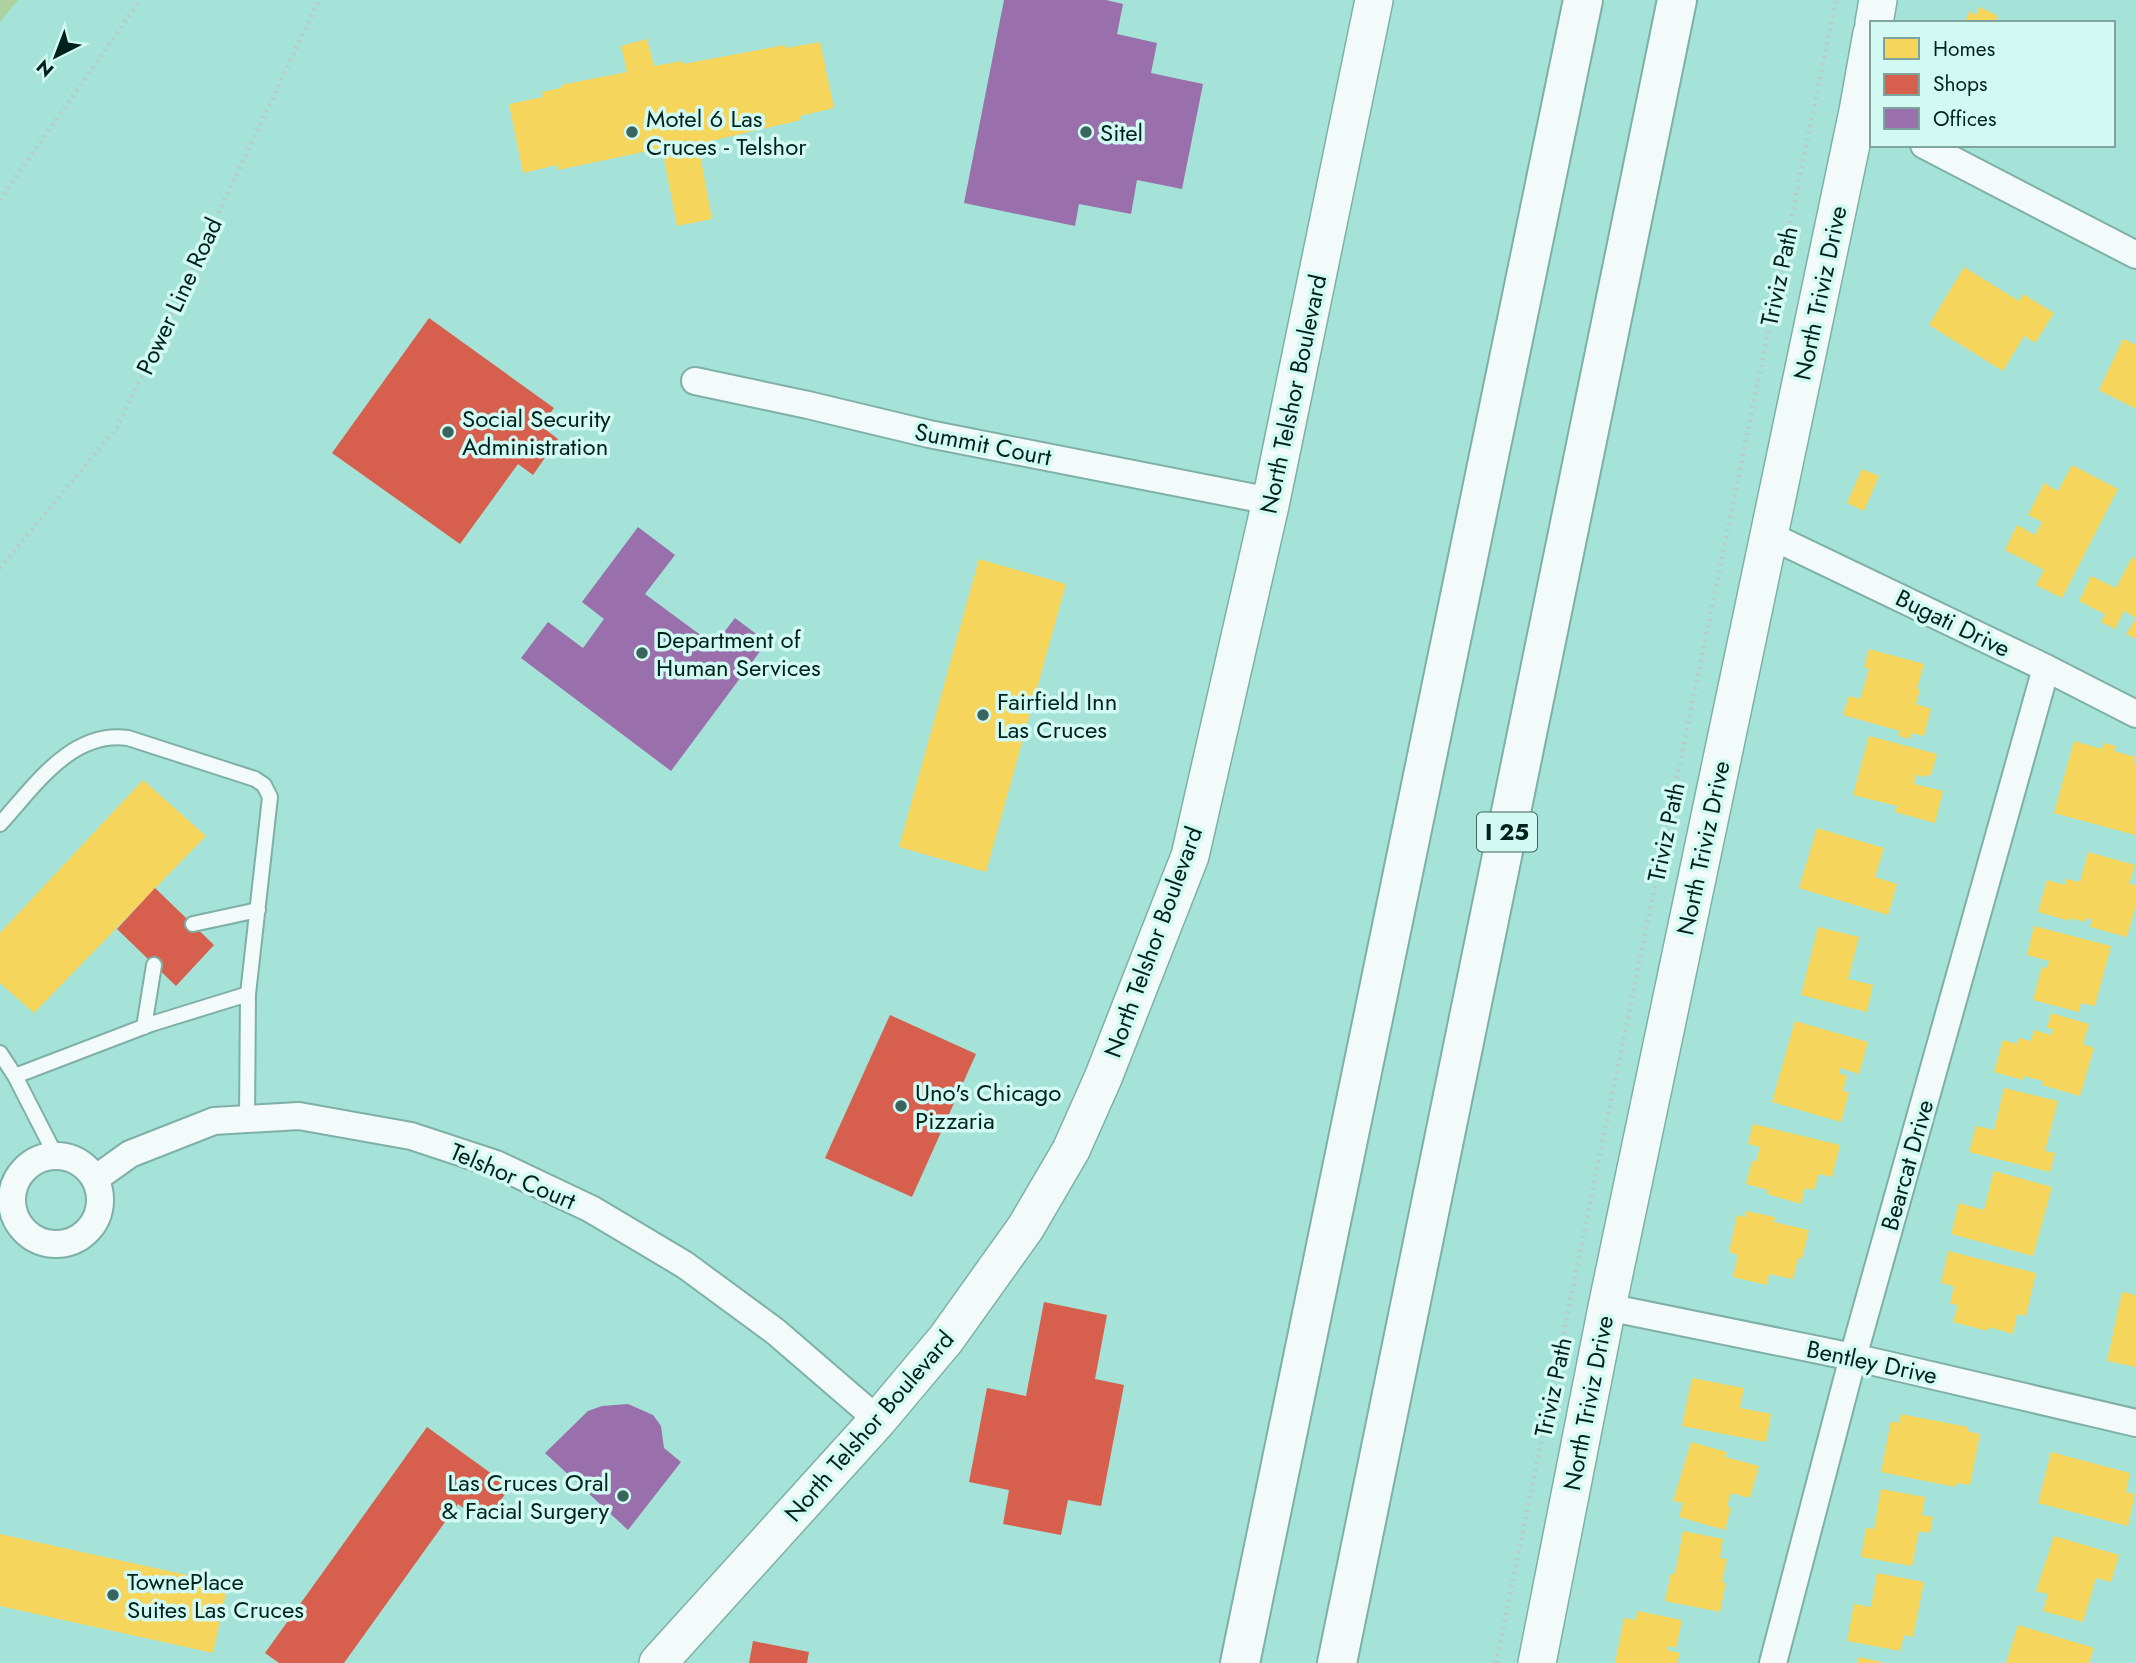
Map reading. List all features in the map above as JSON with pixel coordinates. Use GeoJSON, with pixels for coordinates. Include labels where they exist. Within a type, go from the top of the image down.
{"type":"FeatureCollection","features":[{"type":"Feature","properties":{"kind":"highway"},"geometry":{"type":"LineString","coordinates":[[1240,1663],[1583,0]]}},
{"type":"Feature","properties":{"kind":"highway","name":"I 25"},"geometry":{"type":"LineString","coordinates":[[1337,1663],[1677,0]]}},
{"type":"Feature","properties":{"kind":"main road","name":"North Telshor Boulevard"},"geometry":{"type":"LineString","coordinates":[[658,1663],[878,1420],[946,1339],[1026,1227],[1070,1150],[1103,1078],[1190,856],[1271,501],[1374,0]]}},
{"type":"Feature","properties":{"kind":"main road"},"geometry":{"type":"LineString","coordinates":[[1874,21],[1878,0]]}},
{"type":"Feature","properties":{"kind":"main road","name":"North Triviz Drive"},"geometry":{"type":"LineString","coordinates":[[1537,1663],[1607,1307],[1769,535],[1865,115],[1870,56]]}},
{"type":"Feature","properties":{"kind":"street"},"geometry":{"type":"LineString","coordinates":[[1928,147],[2136,255]]}},
{"type":"Feature","properties":{"kind":"street","name":"Summit Court"},"geometry":{"type":"LineString","coordinates":[[695,381],[929,434],[1271,501]]}},
{"type":"Feature","properties":{"kind":"street","name":"Bugati Drive"},"geometry":{"type":"LineString","coordinates":[[1769,535],[2136,714]]}},
{"type":"Feature","properties":{"kind":"street","name":"Bearcat Drive"},"geometry":{"type":"LineString","coordinates":[[1773,1663],[1853,1357],[2046,668]]}},
{"type":"Feature","properties":{"kind":"street","name":"Telshor Court"},"geometry":{"type":"LineString","coordinates":[[95,1178],[130,1154],[214,1121],[299,1116],[411,1136],[496,1164],[579,1203],[685,1265],[776,1332],[878,1420]]}},
{"type":"Feature","properties":{"kind":"street"},"geometry":{"type":"LineString","coordinates":[[56,1156],[79,1162],[95,1178],[100,1194],[100,1209],[94,1223],[84,1235],[71,1242],[56,1245],[41,1242],[28,1235],[18,1224],[12,1210],[11,1195],[15,1181],[24,1169],[44,1157],[56,1156]]}},
{"type":"Feature","properties":{"kind":"street","name":"Bentley Drive"},"geometry":{"type":"LineString","coordinates":[[1607,1307],[1853,1357],[2136,1423]]}},
{"type":"Feature","properties":{"kind":"lane"},"geometry":{"type":"LineString","coordinates":[[0,824],[59,761],[78,746],[95,739],[114,736],[128,738],[242,775],[264,785],[270,797],[248,995],[247,1119]]}},
{"type":"Feature","properties":{"kind":"lane"},"geometry":{"type":"LineString","coordinates":[[193,924],[258,910]]}},
{"type":"Feature","properties":{"kind":"lane"},"geometry":{"type":"LineString","coordinates":[[144,1027],[154,965]]}},
{"type":"Feature","properties":{"kind":"lane"},"geometry":{"type":"LineString","coordinates":[[15,1076],[144,1027],[248,995]]}},
{"type":"Feature","properties":{"kind":"lane"},"geometry":{"type":"LineString","coordinates":[[0,1053],[15,1076],[56,1156]]}},
{"type":"Feature","properties":{"kind":"path"},"geometry":{"type":"LineString","coordinates":[[0,200],[141,0]]}},
{"type":"Feature","properties":{"kind":"path","name":"Power Line Road"},"geometry":{"type":"LineString","coordinates":[[0,568],[118,426],[319,0]]}},
{"type":"Feature","properties":{"kind":"path","name":"Triviz Path"},"geometry":{"type":"LineString","coordinates":[[1496,1663],[1836,0]]}},
{"type":"Feature","properties":{"kind":"green space"},"geometry":{"type":"Polygon","coordinates":[[[0,0],[18,0],[0,22],[0,0]]]}},
{"type":"Feature","properties":{"kind":"building: Homes"},"geometry":{"type":"Polygon","coordinates":[[[1980,7],[1998,16],[1995,21],[1965,21],[1970,11],[1976,15],[1980,7]]]}},
{"type":"Feature","properties":{"kind":"building: Homes","name":"Motel 6 Las Cruces - Telshor"},"geometry":{"type":"Polygon","coordinates":[[[647,39],[654,66],[682,61],[683,64],[785,45],[786,48],[820,42],[834,108],[800,116],[801,120],[698,144],[712,219],[677,226],[662,148],[558,170],[557,165],[523,173],[509,104],[543,97],[542,92],[561,88],[561,85],[627,72],[621,46],[647,39]]]}},
{"type":"Feature","properties":{"kind":"building: Homes"},"geometry":{"type":"Polygon","coordinates":[[[1964,267],[2019,301],[2023,294],[2054,313],[2035,343],[2024,336],[2003,371],[1929,325],[1964,267]]]}},
{"type":"Feature","properties":{"kind":"building: Homes"},"geometry":{"type":"Polygon","coordinates":[[[2123,339],[2136,345],[2136,409],[2099,390],[2123,339]]]}},
{"type":"Feature","properties":{"kind":"building: Homes"},"geometry":{"type":"Polygon","coordinates":[[[2072,465],[2118,489],[2062,598],[2036,585],[2044,570],[2005,550],[2017,525],[2035,535],[2042,522],[2028,515],[2044,483],[2058,491],[2072,465]]]}},
{"type":"Feature","properties":{"kind":"building: Homes"},"geometry":{"type":"Polygon","coordinates":[[[1862,469],[1879,476],[1864,511],[1847,503],[1862,469]]]}},
{"type":"Feature","properties":{"kind":"building: Homes"},"geometry":{"type":"Polygon","coordinates":[[[2132,557],[2136,560],[2136,618],[2124,611],[2115,629],[2101,622],[2105,614],[2079,601],[2091,576],[2116,588],[2132,557]]]}},
{"type":"Feature","properties":{"kind":"building: Homes","name":"Fairfield Inn Las Cruces"},"geometry":{"type":"Polygon","coordinates":[[[979,559],[1066,584],[986,872],[899,847],[979,559]]]}},
{"type":"Feature","properties":{"kind":"building: Homes"},"geometry":{"type":"Polygon","coordinates":[[[2136,618],[2136,639],[2126,634],[2136,618]]]}},
{"type":"Feature","properties":{"kind":"building: Homes"},"geometry":{"type":"Polygon","coordinates":[[[1869,649],[1924,664],[1916,704],[1931,709],[1924,736],[1911,733],[1910,739],[1898,736],[1900,731],[1843,715],[1849,696],[1860,699],[1869,669],[1864,667],[1869,649]]]}},
{"type":"Feature","properties":{"kind":"building: Homes"},"geometry":{"type":"Polygon","coordinates":[[[1869,736],[1937,754],[1931,775],[1916,775],[1914,784],[1943,791],[1935,823],[1895,812],[1897,806],[1853,795],[1869,736]]]}},
{"type":"Feature","properties":{"kind":"building: Homes"},"geometry":{"type":"Polygon","coordinates":[[[2074,741],[2102,749],[2104,743],[2116,746],[2114,751],[2135,757],[2135,835],[2054,813],[2074,741]]]}},
{"type":"Feature","properties":{"kind":"building: Homes"},"geometry":{"type":"Polygon","coordinates":[[[143,780],[206,836],[34,1013],[0,983],[0,933],[143,780]]]}},
{"type":"Feature","properties":{"kind":"building: Homes"},"geometry":{"type":"Polygon","coordinates":[[[1817,828],[1884,848],[1875,877],[1897,884],[1888,915],[1799,888],[1817,828]]]}},
{"type":"Feature","properties":{"kind":"building: Homes"},"geometry":{"type":"Polygon","coordinates":[[[2088,852],[2135,865],[2129,884],[2136,885],[2136,905],[2127,937],[2090,927],[2092,919],[2087,918],[2085,922],[2071,918],[2070,921],[2038,912],[2047,880],[2065,885],[2066,879],[2080,882],[2088,852]]]}},
{"type":"Feature","properties":{"kind":"building: Homes"},"geometry":{"type":"Polygon","coordinates":[[[2034,926],[2111,946],[2095,1006],[2081,1003],[2079,1012],[2033,1000],[2042,967],[2047,968],[2049,961],[2027,955],[2034,926]]]}},
{"type":"Feature","properties":{"kind":"building: Homes"},"geometry":{"type":"Polygon","coordinates":[[[1818,927],[1859,937],[1848,979],[1873,985],[1867,1012],[1801,995],[1818,927]]]}},
{"type":"Feature","properties":{"kind":"building: Homes"},"geometry":{"type":"Polygon","coordinates":[[[2051,1013],[2089,1024],[2083,1044],[2094,1048],[2080,1096],[2042,1085],[2043,1081],[2024,1076],[2023,1080],[1994,1072],[2003,1040],[2017,1044],[2019,1038],[2031,1041],[2034,1030],[2051,1035],[2053,1029],[2047,1028],[2051,1013]]]}},
{"type":"Feature","properties":{"kind":"building: Homes"},"geometry":{"type":"Polygon","coordinates":[[[1795,1021],[1868,1042],[1859,1074],[1840,1068],[1839,1073],[1847,1076],[1843,1091],[1849,1092],[1841,1122],[1772,1102],[1795,1021]]]}},
{"type":"Feature","properties":{"kind":"building: Homes"},"geometry":{"type":"Polygon","coordinates":[[[2004,1088],[2058,1101],[2045,1151],[2055,1153],[2050,1172],[1969,1152],[1976,1126],[1994,1130],[2004,1088]]]}},
{"type":"Feature","properties":{"kind":"building: Homes"},"geometry":{"type":"Polygon","coordinates":[[[1753,1124],[1840,1145],[1832,1177],[1819,1174],[1814,1190],[1805,1188],[1801,1204],[1767,1194],[1768,1190],[1746,1184],[1752,1161],[1756,1162],[1760,1147],[1748,1144],[1753,1124]]]}},
{"type":"Feature","properties":{"kind":"building: Homes"},"geometry":{"type":"Polygon","coordinates":[[[1994,1171],[2052,1187],[2033,1256],[1951,1234],[1959,1203],[1984,1210],[1994,1171]]]}},
{"type":"Feature","properties":{"kind":"building: Homes"},"geometry":{"type":"Polygon","coordinates":[[[1746,1211],[1775,1217],[1774,1222],[1809,1230],[1802,1259],[1798,1258],[1793,1279],[1769,1274],[1767,1285],[1733,1277],[1738,1255],[1729,1252],[1737,1215],[1745,1217],[1746,1211]]]}},
{"type":"Feature","properties":{"kind":"building: Homes"},"geometry":{"type":"Polygon","coordinates":[[[1948,1251],[2036,1273],[2026,1316],[2017,1314],[2013,1334],[1989,1327],[1988,1331],[1953,1322],[1958,1305],[1950,1304],[1954,1286],[1941,1283],[1948,1251]]]}},
{"type":"Feature","properties":{"kind":"building: Homes"},"geometry":{"type":"Polygon","coordinates":[[[2122,1292],[2136,1295],[2136,1367],[2107,1361],[2122,1292]]]}},
{"type":"Feature","properties":{"kind":"building: Homes"},"geometry":{"type":"Polygon","coordinates":[[[1692,1378],[1744,1388],[1740,1408],[1771,1414],[1766,1442],[1682,1426],[1692,1378]]]}},
{"type":"Feature","properties":{"kind":"building: Homes"},"geometry":{"type":"Polygon","coordinates":[[[1901,1414],[1968,1427],[1967,1431],[1980,1434],[1970,1485],[1956,1483],[1955,1487],[1881,1472],[1891,1421],[1899,1423],[1901,1414]]]}},
{"type":"Feature","properties":{"kind":"building: Homes"},"geometry":{"type":"Polygon","coordinates":[[[1691,1442],[1727,1452],[1725,1457],[1759,1466],[1750,1498],[1731,1493],[1727,1506],[1731,1508],[1725,1530],[1679,1517],[1683,1503],[1673,1501],[1691,1442]]]}},
{"type":"Feature","properties":{"kind":"building: Homes"},"geometry":{"type":"Polygon","coordinates":[[[2051,1452],[2130,1473],[2126,1492],[2135,1494],[2128,1526],[2038,1503],[2051,1452]]]}},
{"type":"Feature","properties":{"kind":"building: Homes"},"geometry":{"type":"Polygon","coordinates":[[[1881,1489],[1925,1497],[1922,1515],[1933,1517],[1930,1533],[1919,1531],[1912,1566],[1861,1557],[1866,1528],[1874,1529],[1881,1489]]]}},
{"type":"Feature","properties":{"kind":"building: Homes"},"geometry":{"type":"Polygon","coordinates":[[[1683,1531],[1723,1539],[1720,1558],[1727,1559],[1722,1582],[1726,1583],[1720,1612],[1665,1601],[1671,1573],[1675,1574],[1683,1531]]]}},
{"type":"Feature","properties":{"kind":"building: Homes","name":"TownePlace Suites Las Cruces"},"geometry":{"type":"Polygon","coordinates":[[[0,1534],[228,1584],[213,1653],[0,1606],[0,1534]]]}},
{"type":"Feature","properties":{"kind":"building: Homes"},"geometry":{"type":"Polygon","coordinates":[[[2054,1536],[2119,1555],[2111,1582],[2096,1578],[2083,1622],[2043,1611],[2048,1594],[2036,1591],[2054,1536]]]}},
{"type":"Feature","properties":{"kind":"building: Homes"},"geometry":{"type":"Polygon","coordinates":[[[1877,1573],[1924,1582],[1913,1637],[1904,1635],[1900,1651],[1847,1641],[1854,1604],[1871,1607],[1877,1573]]]}},
{"type":"Feature","properties":{"kind":"building: Homes"},"geometry":{"type":"Polygon","coordinates":[[[1638,1611],[1682,1620],[1676,1648],[1668,1646],[1667,1650],[1680,1653],[1677,1663],[1615,1663],[1624,1618],[1635,1620],[1638,1611]]]}},
{"type":"Feature","properties":{"kind":"building: Homes"},"geometry":{"type":"Polygon","coordinates":[[[2018,1625],[2094,1648],[2089,1663],[2006,1663],[2018,1625]]]}},
{"type":"Feature","properties":{"kind":"building: Homes"},"geometry":{"type":"Polygon","coordinates":[[[1859,1657],[1882,1662],[1857,1663],[1859,1657]]]}},
{"type":"Feature","properties":{"kind":"building: Shops","name":"Social Security Administration"},"geometry":{"type":"Polygon","coordinates":[[[429,318],[554,408],[541,426],[558,439],[533,475],[518,464],[460,544],[332,453],[429,318]]]}},
{"type":"Feature","properties":{"kind":"building: Shops"},"geometry":{"type":"Polygon","coordinates":[[[155,888],[214,945],[176,986],[117,929],[155,888]]]}},
{"type":"Feature","properties":{"kind":"building: Shops","name":"Uno's Chicago Pizzaria"},"geometry":{"type":"Polygon","coordinates":[[[890,1015],[976,1054],[912,1197],[825,1158],[890,1015]]]}},
{"type":"Feature","properties":{"kind":"building: Shops"},"geometry":{"type":"Polygon","coordinates":[[[1044,1302],[1107,1315],[1095,1379],[1124,1385],[1101,1506],[1068,1500],[1061,1535],[1003,1524],[1009,1490],[969,1482],[987,1388],[1026,1396],[1044,1302]]]}},
{"type":"Feature","properties":{"kind":"building: Shops"},"geometry":{"type":"Polygon","coordinates":[[[427,1427],[510,1487],[485,1523],[458,1504],[344,1663],[279,1663],[265,1653],[427,1427]]]}},
{"type":"Feature","properties":{"kind":"building: Shops"},"geometry":{"type":"Polygon","coordinates":[[[753,1641],[809,1652],[807,1663],[749,1663],[753,1641]]]}},
{"type":"Feature","properties":{"kind":"building: Offices","name":"Sitel"},"geometry":{"type":"Polygon","coordinates":[[[1004,0],[1106,0],[1123,4],[1117,34],[1157,43],[1151,73],[1203,84],[1182,189],[1137,180],[1131,214],[1079,204],[1075,226],[964,203],[1004,0]]]}},
{"type":"Feature","properties":{"kind":"building: Offices","name":"Department of Human Services"},"geometry":{"type":"Polygon","coordinates":[[[638,527],[675,555],[645,594],[714,645],[735,618],[767,642],[671,771],[521,658],[548,622],[583,648],[604,619],[582,602],[638,527]]]}},
{"type":"Feature","properties":{"kind":"building: Offices","name":"Las Cruces Oral & Facial Surgery"},"geometry":{"type":"Polygon","coordinates":[[[628,1404],[653,1415],[661,1426],[664,1448],[681,1462],[628,1530],[545,1453],[588,1411],[602,1406],[628,1404]]]}},
{"type":"Feature","properties":{"kind":"place","name":"Motel 6 Las Cruces - Telshor"},"geometry":{"type":"Point","coordinates":[632,132]}},
{"type":"Feature","properties":{"kind":"place","name":"Sitel"},"geometry":{"type":"Point","coordinates":[1086,132]}},
{"type":"Feature","properties":{"kind":"place","name":"Social Security Administration"},"geometry":{"type":"Point","coordinates":[448,432]}},
{"type":"Feature","properties":{"kind":"place","name":"Department of Human Services"},"geometry":{"type":"Point","coordinates":[642,653]}},
{"type":"Feature","properties":{"kind":"place","name":"Fairfield Inn Las Cruces"},"geometry":{"type":"Point","coordinates":[983,715]}},
{"type":"Feature","properties":{"kind":"place","name":"Uno's Chicago Pizzaria"},"geometry":{"type":"Point","coordinates":[901,1106]}},
{"type":"Feature","properties":{"kind":"place","name":"Las Cruces Oral & Facial Surgery"},"geometry":{"type":"Point","coordinates":[623,1496]}},
{"type":"Feature","properties":{"kind":"place","name":"TownePlace Suites Las Cruces"},"geometry":{"type":"Point","coordinates":[113,1595]}}]}
